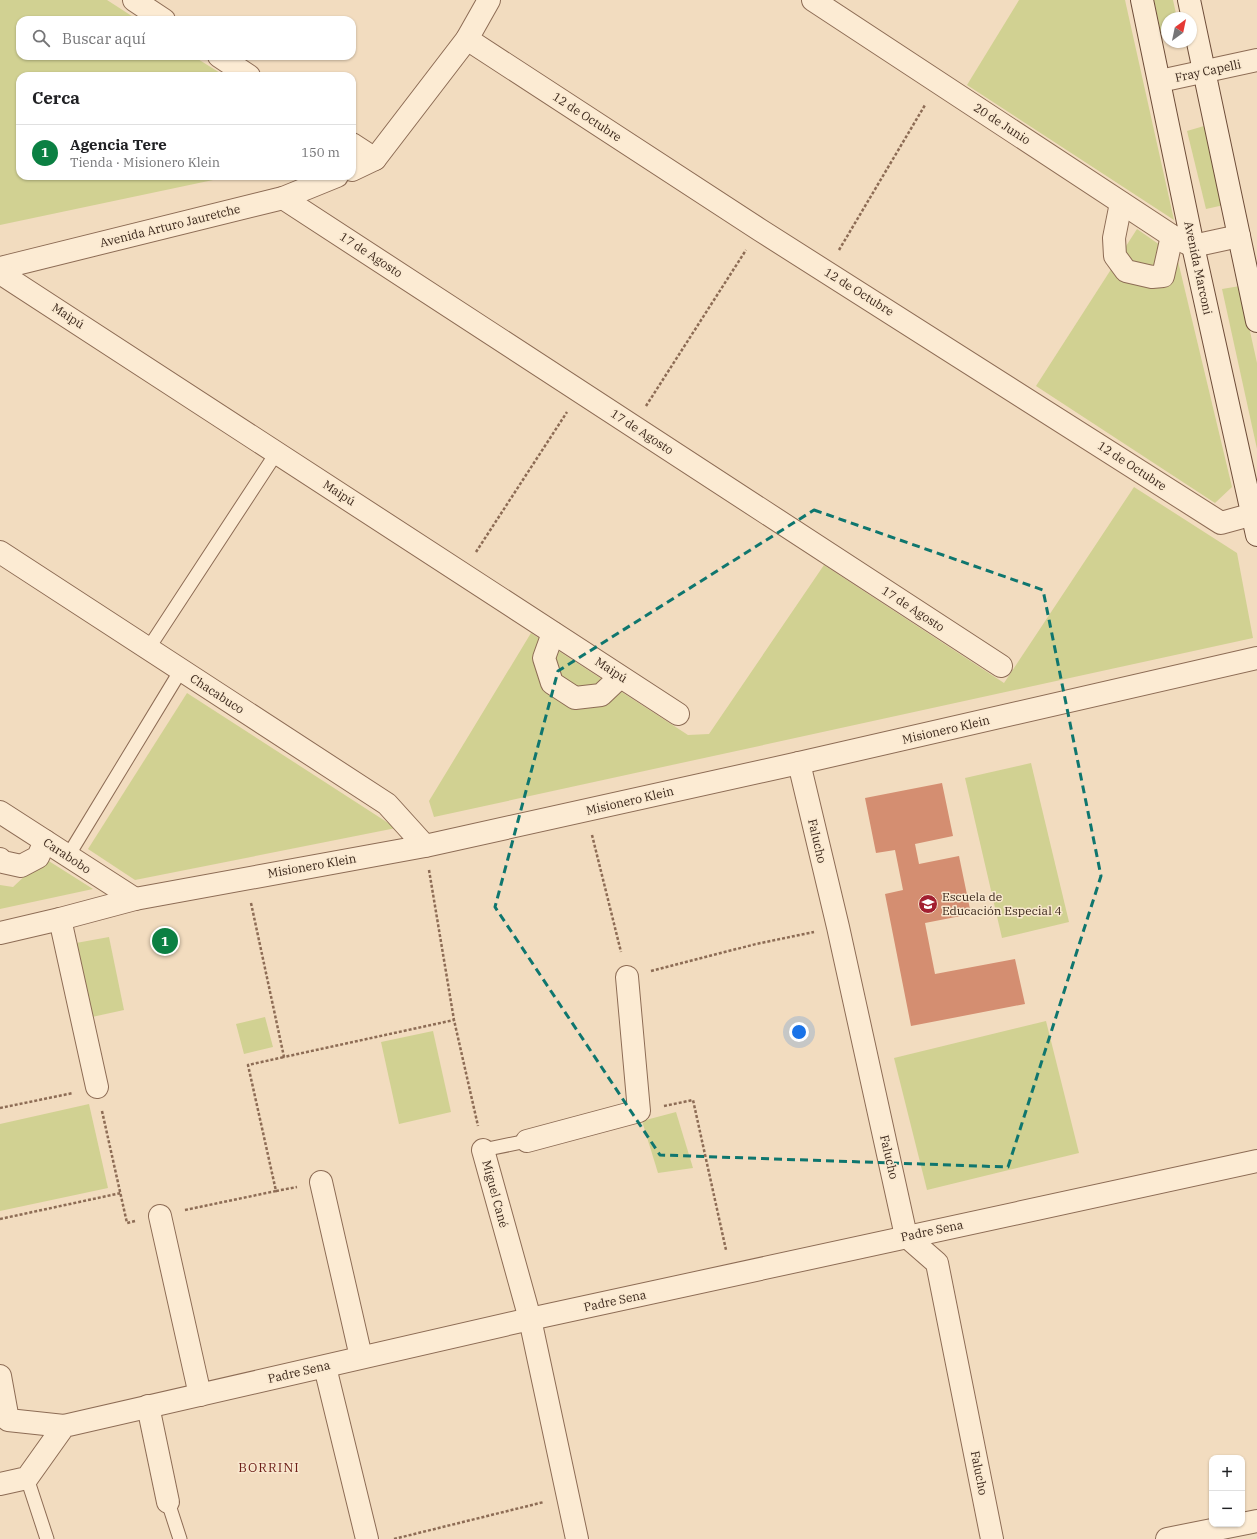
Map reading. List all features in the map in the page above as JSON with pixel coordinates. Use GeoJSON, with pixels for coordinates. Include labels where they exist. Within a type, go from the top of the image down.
{"type":"FeatureCollection","features":[{"type":"Feature","properties":{"kind":"street"},"geometry":{"type":"LineString","coordinates":[[134,0],[158,16]]}},
{"type":"Feature","properties":{"kind":"street"},"geometry":{"type":"LineString","coordinates":[[356,168],[375,159],[467,39],[489,0]]}},
{"type":"Feature","properties":{"kind":"street","name":"20 de Junio"},"geometry":{"type":"LineString","coordinates":[[813,0],[1121,203],[1172,236],[1193,246]]}},
{"type":"Feature","properties":{"kind":"street","name":"Avenida Marconi"},"geometry":{"type":"LineString","coordinates":[[1142,0],[1193,246],[1256,521]]}},
{"type":"Feature","properties":{"kind":"street"},"geometry":{"type":"LineString","coordinates":[[1190,0],[1257,321]]}},
{"type":"Feature","properties":{"kind":"street","name":"12 de Octubre"},"geometry":{"type":"LineString","coordinates":[[467,39],[760,230],[1221,523],[1256,521]]}},
{"type":"Feature","properties":{"kind":"street"},"geometry":{"type":"LineString","coordinates":[[225,60],[243,72]]}},
{"type":"Feature","properties":{"kind":"street","name":"Fray Capelli"},"geometry":{"type":"LineString","coordinates":[[1160,81],[1257,60]]}},
{"type":"Feature","properties":{"kind":"street"},"geometry":{"type":"LineString","coordinates":[[356,147],[375,159]]}},
{"type":"Feature","properties":{"kind":"street","name":"Avenida Arturo Jauretche"},"geometry":{"type":"LineString","coordinates":[[0,268],[283,198],[327,180]]}},
{"type":"Feature","properties":{"kind":"street","name":"17 de Agosto"},"geometry":{"type":"LineString","coordinates":[[283,198],[1001,666]]}},
{"type":"Feature","properties":{"kind":"street"},"geometry":{"type":"LineString","coordinates":[[1121,203],[1114,238],[1115,256],[1126,271],[1152,277],[1163,276],[1172,236]]}},
{"type":"Feature","properties":{"kind":"street"},"geometry":{"type":"LineString","coordinates":[[1193,246],[1239,236]]}},
{"type":"Feature","properties":{"kind":"street","name":"Maipú"},"geometry":{"type":"LineString","coordinates":[[0,273],[678,714]]}},
{"type":"Feature","properties":{"kind":"street","name":"Chacabuco"},"geometry":{"type":"LineString","coordinates":[[0,552],[387,804],[425,846]]}},
{"type":"Feature","properties":{"kind":"street"},"geometry":{"type":"LineString","coordinates":[[553,633],[544,658],[552,683],[575,698],[602,695],[620,677]]}},
{"type":"Feature","properties":{"kind":"street","name":"Misionero Klein"},"geometry":{"type":"LineString","coordinates":[[0,933],[135,899],[425,846],[586,811],[1257,658]]}},
{"type":"Feature","properties":{"kind":"street","name":"Falucho"},"geometry":{"type":"LineString","coordinates":[[799,763],[838,927],[906,1236],[937,1263],[992,1539]]}},
{"type":"Feature","properties":{"kind":"street","name":"Carabobo"},"geometry":{"type":"LineString","coordinates":[[1,814],[135,899]]}},
{"type":"Feature","properties":{"kind":"street"},"geometry":{"type":"LineString","coordinates":[[0,859],[3,862],[21,866],[38,857],[45,841]]}},
{"type":"Feature","properties":{"kind":"street"},"geometry":{"type":"LineString","coordinates":[[60,919],[97,1087]]}},
{"type":"Feature","properties":{"kind":"street"},"geometry":{"type":"LineString","coordinates":[[527,1141],[639,1111],[627,977]]}},
{"type":"Feature","properties":{"kind":"street","name":"Miguel Cané"},"geometry":{"type":"LineString","coordinates":[[483,1150],[530,1319],[577,1539]]}},
{"type":"Feature","properties":{"kind":"street","name":"Padre Sena"},"geometry":{"type":"LineString","coordinates":[[0,1376],[8,1420],[64,1426],[530,1319],[732,1276],[906,1236],[1257,1161]]}},
{"type":"Feature","properties":{"kind":"street"},"geometry":{"type":"LineString","coordinates":[[321,1182],[361,1357]]}},
{"type":"Feature","properties":{"kind":"street"},"geometry":{"type":"LineString","coordinates":[[160,1216],[200,1395]]}},
{"type":"Feature","properties":{"kind":"street"},"geometry":{"type":"LineString","coordinates":[[325,1367],[367,1539]]}},
{"type":"Feature","properties":{"kind":"street"},"geometry":{"type":"LineString","coordinates":[[148,1406],[168,1502]]}},
{"type":"Feature","properties":{"kind":"street"},"geometry":{"type":"LineString","coordinates":[[0,1484],[27,1478],[64,1426]]}},
{"type":"Feature","properties":{"kind":"street"},"geometry":{"type":"LineString","coordinates":[[1166,1539],[1257,1521]]}},
{"type":"Feature","properties":{"kind":"lane"},"geometry":{"type":"LineString","coordinates":[[148,648],[277,452]]}},
{"type":"Feature","properties":{"kind":"lane"},"geometry":{"type":"LineString","coordinates":[[68,856],[181,670]]}},
{"type":"Feature","properties":{"kind":"lane"},"geometry":{"type":"LineString","coordinates":[[483,1150],[527,1141]]}},
{"type":"Feature","properties":{"kind":"lane"},"geometry":{"type":"LineString","coordinates":[[27,1478],[48,1539]]}},
{"type":"Feature","properties":{"kind":"lane"},"geometry":{"type":"LineString","coordinates":[[168,1502],[180,1539]]}},
{"type":"Feature","properties":{"kind":"path"},"geometry":{"type":"LineString","coordinates":[[826,271],[938,82]]}},
{"type":"Feature","properties":{"kind":"path"},"geometry":{"type":"LineString","coordinates":[[633,426],[760,230]]}},
{"type":"Feature","properties":{"kind":"path"},"geometry":{"type":"LineString","coordinates":[[462,573],[580,392]]}},
{"type":"Feature","properties":{"kind":"path"},"geometry":{"type":"LineString","coordinates":[[586,811],[627,977],[756,944],[838,927]]}},
{"type":"Feature","properties":{"kind":"path","name":"Miguel Cané"},"geometry":{"type":"LineString","coordinates":[[425,846],[454,1020],[483,1150]]}},
{"type":"Feature","properties":{"kind":"path"},"geometry":{"type":"LineString","coordinates":[[245,878],[284,1057]]}},
{"type":"Feature","properties":{"kind":"path"},"geometry":{"type":"LineString","coordinates":[[0,1108],[97,1087],[127,1223],[276,1191],[248,1065],[454,1020]]}},
{"type":"Feature","properties":{"kind":"path"},"geometry":{"type":"LineString","coordinates":[[639,1111],[693,1100],[732,1276]]}},
{"type":"Feature","properties":{"kind":"path"},"geometry":{"type":"LineString","coordinates":[[0,1219],[121,1193]]}},
{"type":"Feature","properties":{"kind":"path"},"geometry":{"type":"LineString","coordinates":[[394,1539],[568,1496]]}},
{"type":"Feature","properties":{"kind":"highlighted area"},"geometry":{"type":"Polygon","coordinates":[[[814,510],[1043,590],[1101,876],[1008,1167],[660,1155],[495,907],[558,671],[814,510]]]}},
{"type":"Feature","properties":{"kind":"green space"},"geometry":{"type":"Polygon","coordinates":[[[0,0],[107,0],[132,16],[16,16],[16,60],[199,60],[219,72],[16,72],[16,180],[213,180],[0,225],[0,0]]]}},
{"type":"Feature","properties":{"kind":"green space"},"geometry":{"type":"Polygon","coordinates":[[[1019,0],[1125,0],[1174,220],[967,85],[1019,0]]]}},
{"type":"Feature","properties":{"kind":"green space"},"geometry":{"type":"Polygon","coordinates":[[[1154,0],[1173,0],[1176,12],[1161,12],[1161,34],[1154,0]]]}},
{"type":"Feature","properties":{"kind":"green space"},"geometry":{"type":"Polygon","coordinates":[[[1204,126],[1224,205],[1206,209],[1187,131],[1204,126]]]}},
{"type":"Feature","properties":{"kind":"green space"},"geometry":{"type":"Polygon","coordinates":[[[1137,229],[1177,257],[1232,487],[1215,503],[1036,386],[1137,229]]]}},
{"type":"Feature","properties":{"kind":"green space"},"geometry":{"type":"Polygon","coordinates":[[[1240,286],[1257,363],[1257,449],[1222,289],[1240,286]]]}},
{"type":"Feature","properties":{"kind":"green space"},"geometry":{"type":"Polygon","coordinates":[[[1134,487],[1237,553],[1253,638],[434,817],[429,801],[531,633],[688,735],[709,734],[824,565],[1004,683],[1134,487]]]}},
{"type":"Feature","properties":{"kind":"green space"},"geometry":{"type":"Polygon","coordinates":[[[187,693],[396,828],[135,880],[88,849],[187,693]]]}},
{"type":"Feature","properties":{"kind":"green space"},"geometry":{"type":"Polygon","coordinates":[[[1031,763],[1069,922],[1002,938],[965,778],[1031,763]]]}},
{"type":"Feature","properties":{"kind":"green space"},"geometry":{"type":"Polygon","coordinates":[[[44,858],[93,889],[0,909],[0,885],[13,887],[44,858]]]}},
{"type":"Feature","properties":{"kind":"green space"},"geometry":{"type":"Polygon","coordinates":[[[109,937],[124,1010],[92,1017],[76,943],[109,937]]]}},
{"type":"Feature","properties":{"kind":"green space"},"geometry":{"type":"Polygon","coordinates":[[[265,1017],[273,1047],[244,1054],[236,1024],[265,1017]]]}},
{"type":"Feature","properties":{"kind":"green space"},"geometry":{"type":"Polygon","coordinates":[[[1046,1021],[1079,1153],[927,1190],[894,1058],[1046,1021]]]}},
{"type":"Feature","properties":{"kind":"green space"},"geometry":{"type":"Polygon","coordinates":[[[433,1031],[451,1112],[399,1124],[381,1042],[433,1031]]]}},
{"type":"Feature","properties":{"kind":"green space"},"geometry":{"type":"Polygon","coordinates":[[[89,1104],[108,1188],[0,1211],[0,1124],[89,1104]]]}},
{"type":"Feature","properties":{"kind":"green space"},"geometry":{"type":"Polygon","coordinates":[[[676,1112],[693,1168],[658,1173],[642,1121],[676,1112]]]}},
{"type":"Feature","properties":{"kind":"building","name":"Escuela de Educación Especial 4"},"geometry":{"type":"Polygon","coordinates":[[[942,783],[953,836],[915,844],[919,864],[959,856],[971,914],[925,923],[935,974],[1015,959],[1025,1004],[911,1026],[885,894],[903,890],[895,850],[876,853],[865,798],[942,783]]]}},
{"type":"Feature","properties":{"kind":"place","name":"Escuela de Educación Especial 4"},"geometry":{"type":"Point","coordinates":[928,904]}},
{"type":"Feature","properties":{"kind":"place","name":"Agencia Tere"},"geometry":{"type":"Point","coordinates":[165,941]}},
{"type":"Feature","properties":{"kind":"district","name":"BORRINI"},"geometry":{"type":"Point","coordinates":[269,1467]}}]}
